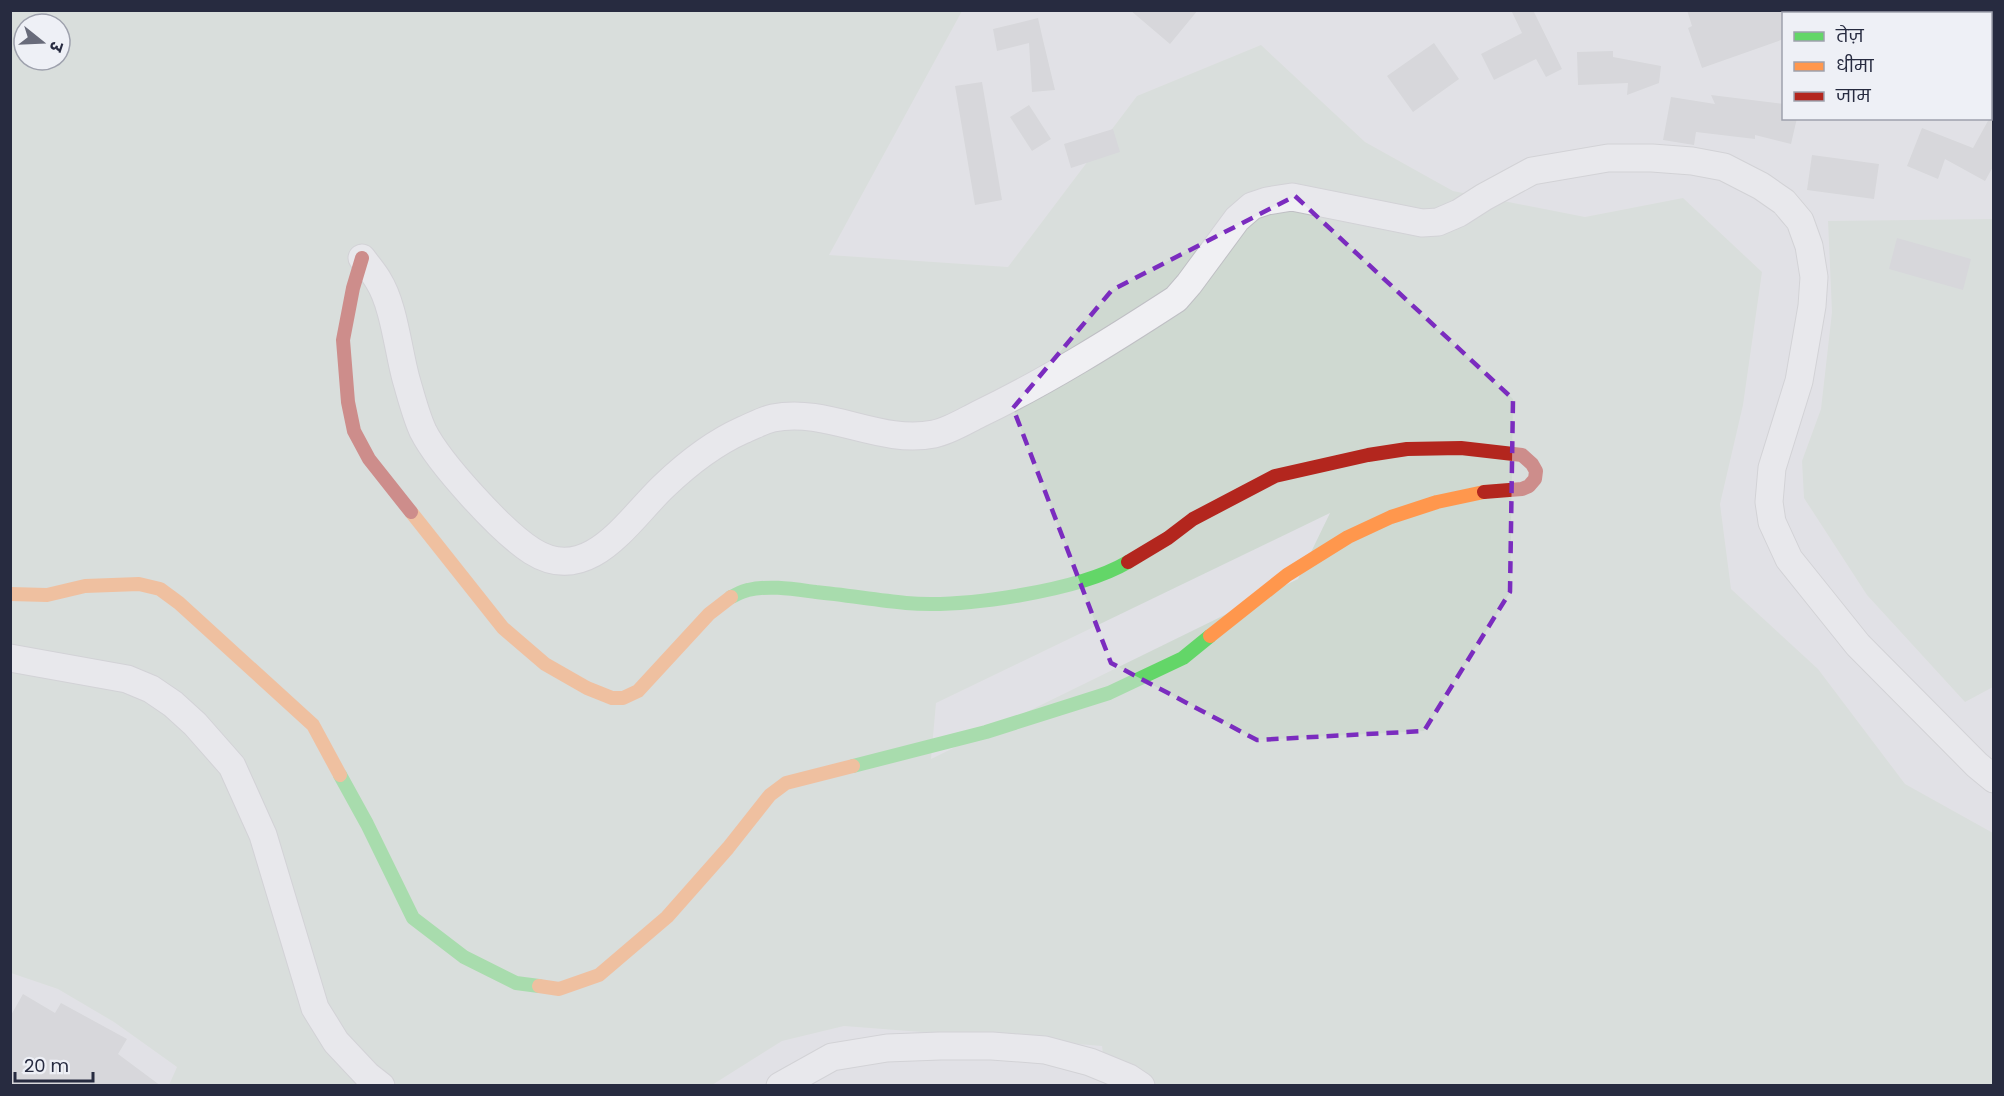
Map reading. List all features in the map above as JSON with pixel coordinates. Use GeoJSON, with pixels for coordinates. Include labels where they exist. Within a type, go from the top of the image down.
{"type":"FeatureCollection","features":[{"type":"Feature","properties":{"kind":"street"},"geometry":{"type":"LineString","coordinates":[[362,258],[379,281],[386,298],[406,380],[423,431],[445,463],[507,530],[533,552],[560,562],[581,561],[592,555],[630,524],[664,486],[719,441],[770,418],[791,415],[810,417],[885,434],[910,436],[936,434],[1005,402],[1176,299],[1237,219],[1252,206],[1292,197],[1422,223],[1438,222],[1459,213],[1484,196],[1532,171],[1608,158],[1692,161],[1724,168],[1761,186],[1784,202],[1800,221],[1809,246],[1814,278],[1812,306],[1799,381],[1772,468],[1769,502],[1772,522],[1789,560],[1858,645],[1994,779]]}},
{"type":"Feature","properties":{"kind":"street"},"geometry":{"type":"LineString","coordinates":[[10,594],[47,595],[85,586],[129,584],[160,588],[313,726],[367,824],[414,918],[464,957],[516,983],[559,988],[599,975],[667,917],[728,848],[770,795],[786,783],[986,732],[1109,693],[1183,658],[1287,575],[1348,537],[1391,517],[1437,502],[1480,492],[1522,489],[1530,486],[1535,479],[1536,471],[1522,455],[1407,449],[1368,455],[1275,476],[1193,519],[1168,538],[1114,570],[1021,595],[959,602],[909,603],[778,587],[747,590],[731,597],[710,614],[638,692],[623,698],[612,698],[587,688],[544,664],[503,628],[369,459],[354,431],[348,402],[343,340],[353,288],[362,258]]}},
{"type":"Feature","properties":{"kind":"street"},"geometry":{"type":"LineString","coordinates":[[10,658],[127,680],[151,689],[195,724],[232,766],[263,835],[315,1008],[336,1042],[367,1075],[381,1086]]}},
{"type":"Feature","properties":{"kind":"street"},"geometry":{"type":"LineString","coordinates":[[780,1086],[832,1057],[887,1048],[940,1046],[992,1046],[1045,1050],[1090,1062],[1129,1078],[1141,1086]]}},
{"type":"Feature","properties":{"kind":"highlighted area"},"geometry":{"type":"Polygon","coordinates":[[[1295,196],[1513,399],[1510,592],[1424,731],[1257,740],[1111,663],[1013,408],[1112,290],[1295,196]]]}},
{"type":"Feature","properties":{"kind":"shaded area"},"geometry":{"type":"Polygon","coordinates":[[[10,11],[962,11],[829,255],[1008,267],[1137,96],[1261,45],[1365,142],[1453,191],[1585,217],[1683,198],[1762,272],[1743,405],[1720,504],[1731,589],[1818,669],[1905,784],[1993,833],[1993,1085],[1107,1085],[1102,1046],[844,1026],[782,1041],[712,1085],[169,1085],[177,1067],[114,1022],[58,989],[11,973],[10,11]],[[1330,513],[936,703],[931,759],[1298,579],[1330,513]]]}},
{"type":"Feature","properties":{"kind":"shaded area"},"geometry":{"type":"Polygon","coordinates":[[[1993,219],[1993,687],[1965,702],[1867,595],[1804,498],[1802,461],[1821,409],[1832,312],[1828,221],[1993,219]]]}},
{"type":"Feature","properties":{"kind":"building"},"geometry":{"type":"Polygon","coordinates":[[[1130,10],[1198,10],[1170,44],[1130,10]]]}},
{"type":"Feature","properties":{"kind":"building"},"geometry":{"type":"Polygon","coordinates":[[[1511,10],[1533,10],[1562,69],[1546,77],[1536,59],[1494,80],[1481,54],[1522,33],[1511,10]]]}},
{"type":"Feature","properties":{"kind":"building"},"geometry":{"type":"Polygon","coordinates":[[[1687,10],[1784,10],[1782,12],[1782,40],[1702,68],[1688,28],[1692,26],[1687,10]]]}},
{"type":"Feature","properties":{"kind":"building"},"geometry":{"type":"Polygon","coordinates":[[[1038,18],[1055,90],[1032,92],[1029,43],[997,51],[993,29],[1038,18]]]}},
{"type":"Feature","properties":{"kind":"building"},"geometry":{"type":"Polygon","coordinates":[[[1434,43],[1459,79],[1413,112],[1387,76],[1434,43]]]}},
{"type":"Feature","properties":{"kind":"building"},"geometry":{"type":"Polygon","coordinates":[[[1613,51],[1613,57],[1661,66],[1659,83],[1627,95],[1628,83],[1578,85],[1577,52],[1613,51]]]}},
{"type":"Feature","properties":{"kind":"building"},"geometry":{"type":"Polygon","coordinates":[[[982,82],[1002,200],[975,205],[955,86],[982,82]]]}},
{"type":"Feature","properties":{"kind":"building"},"geometry":{"type":"Polygon","coordinates":[[[1711,95],[1782,104],[1782,120],[1797,120],[1791,144],[1755,135],[1755,139],[1696,132],[1694,145],[1663,140],[1671,97],[1715,104],[1711,95]]]}},
{"type":"Feature","properties":{"kind":"building"},"geometry":{"type":"Polygon","coordinates":[[[1029,105],[1051,139],[1032,151],[1010,117],[1029,105]]]}},
{"type":"Feature","properties":{"kind":"building"},"geometry":{"type":"Polygon","coordinates":[[[1994,110],[1994,165],[1985,181],[1945,159],[1938,179],[1907,166],[1922,128],[1973,148],[1988,120],[1992,120],[1994,110]]]}},
{"type":"Feature","properties":{"kind":"building"},"geometry":{"type":"Polygon","coordinates":[[[1113,129],[1120,152],[1071,168],[1064,144],[1113,129]]]}},
{"type":"Feature","properties":{"kind":"building"},"geometry":{"type":"Polygon","coordinates":[[[1812,155],[1879,164],[1874,199],[1807,190],[1812,155]]]}},
{"type":"Feature","properties":{"kind":"building"},"geometry":{"type":"Polygon","coordinates":[[[1897,238],[1971,259],[1963,290],[1889,269],[1897,238]]]}},
{"type":"Feature","properties":{"kind":"building"},"geometry":{"type":"Polygon","coordinates":[[[23,994],[55,1013],[61,1003],[127,1039],[118,1054],[161,1086],[10,1086],[10,1017],[23,994]]]}},
{"type":"Feature","properties":{"kind":"traffic: fast"},"geometry":{"type":"LineString","coordinates":[[731,597],[748,590],[773,588],[906,603],[958,603],[1051,589],[1107,572],[1128,562]]}},
{"type":"Feature","properties":{"kind":"traffic: fast"},"geometry":{"type":"LineString","coordinates":[[853,766],[986,732],[1109,693],[1183,658],[1210,636]]}},
{"type":"Feature","properties":{"kind":"traffic: fast"},"geometry":{"type":"LineString","coordinates":[[340,775],[413,918],[464,957],[516,983],[539,986]]}},
{"type":"Feature","properties":{"kind":"traffic: slow"},"geometry":{"type":"LineString","coordinates":[[1210,636],[1287,575],[1348,537],[1391,517],[1437,502],[1484,492]]}},
{"type":"Feature","properties":{"kind":"traffic: slow"},"geometry":{"type":"LineString","coordinates":[[411,512],[503,628],[545,664],[587,688],[612,698],[623,698],[638,691],[709,614],[731,597]]}},
{"type":"Feature","properties":{"kind":"traffic: slow"},"geometry":{"type":"LineString","coordinates":[[10,594],[47,595],[85,586],[139,584],[160,589],[179,603],[313,725],[340,775]]}},
{"type":"Feature","properties":{"kind":"traffic: slow"},"geometry":{"type":"LineString","coordinates":[[539,986],[559,989],[599,975],[667,917],[728,848],[770,795],[786,783],[853,766]]}},
{"type":"Feature","properties":{"kind":"traffic: jam"},"geometry":{"type":"LineString","coordinates":[[362,258],[353,288],[343,340],[348,402],[354,431],[369,459],[411,512]]}},
{"type":"Feature","properties":{"kind":"traffic: jam"},"geometry":{"type":"LineString","coordinates":[[1128,562],[1168,538],[1193,519],[1275,476],[1368,455],[1407,449],[1461,448],[1522,455],[1536,471],[1535,479],[1529,486],[1522,489],[1484,492]]}}]}
